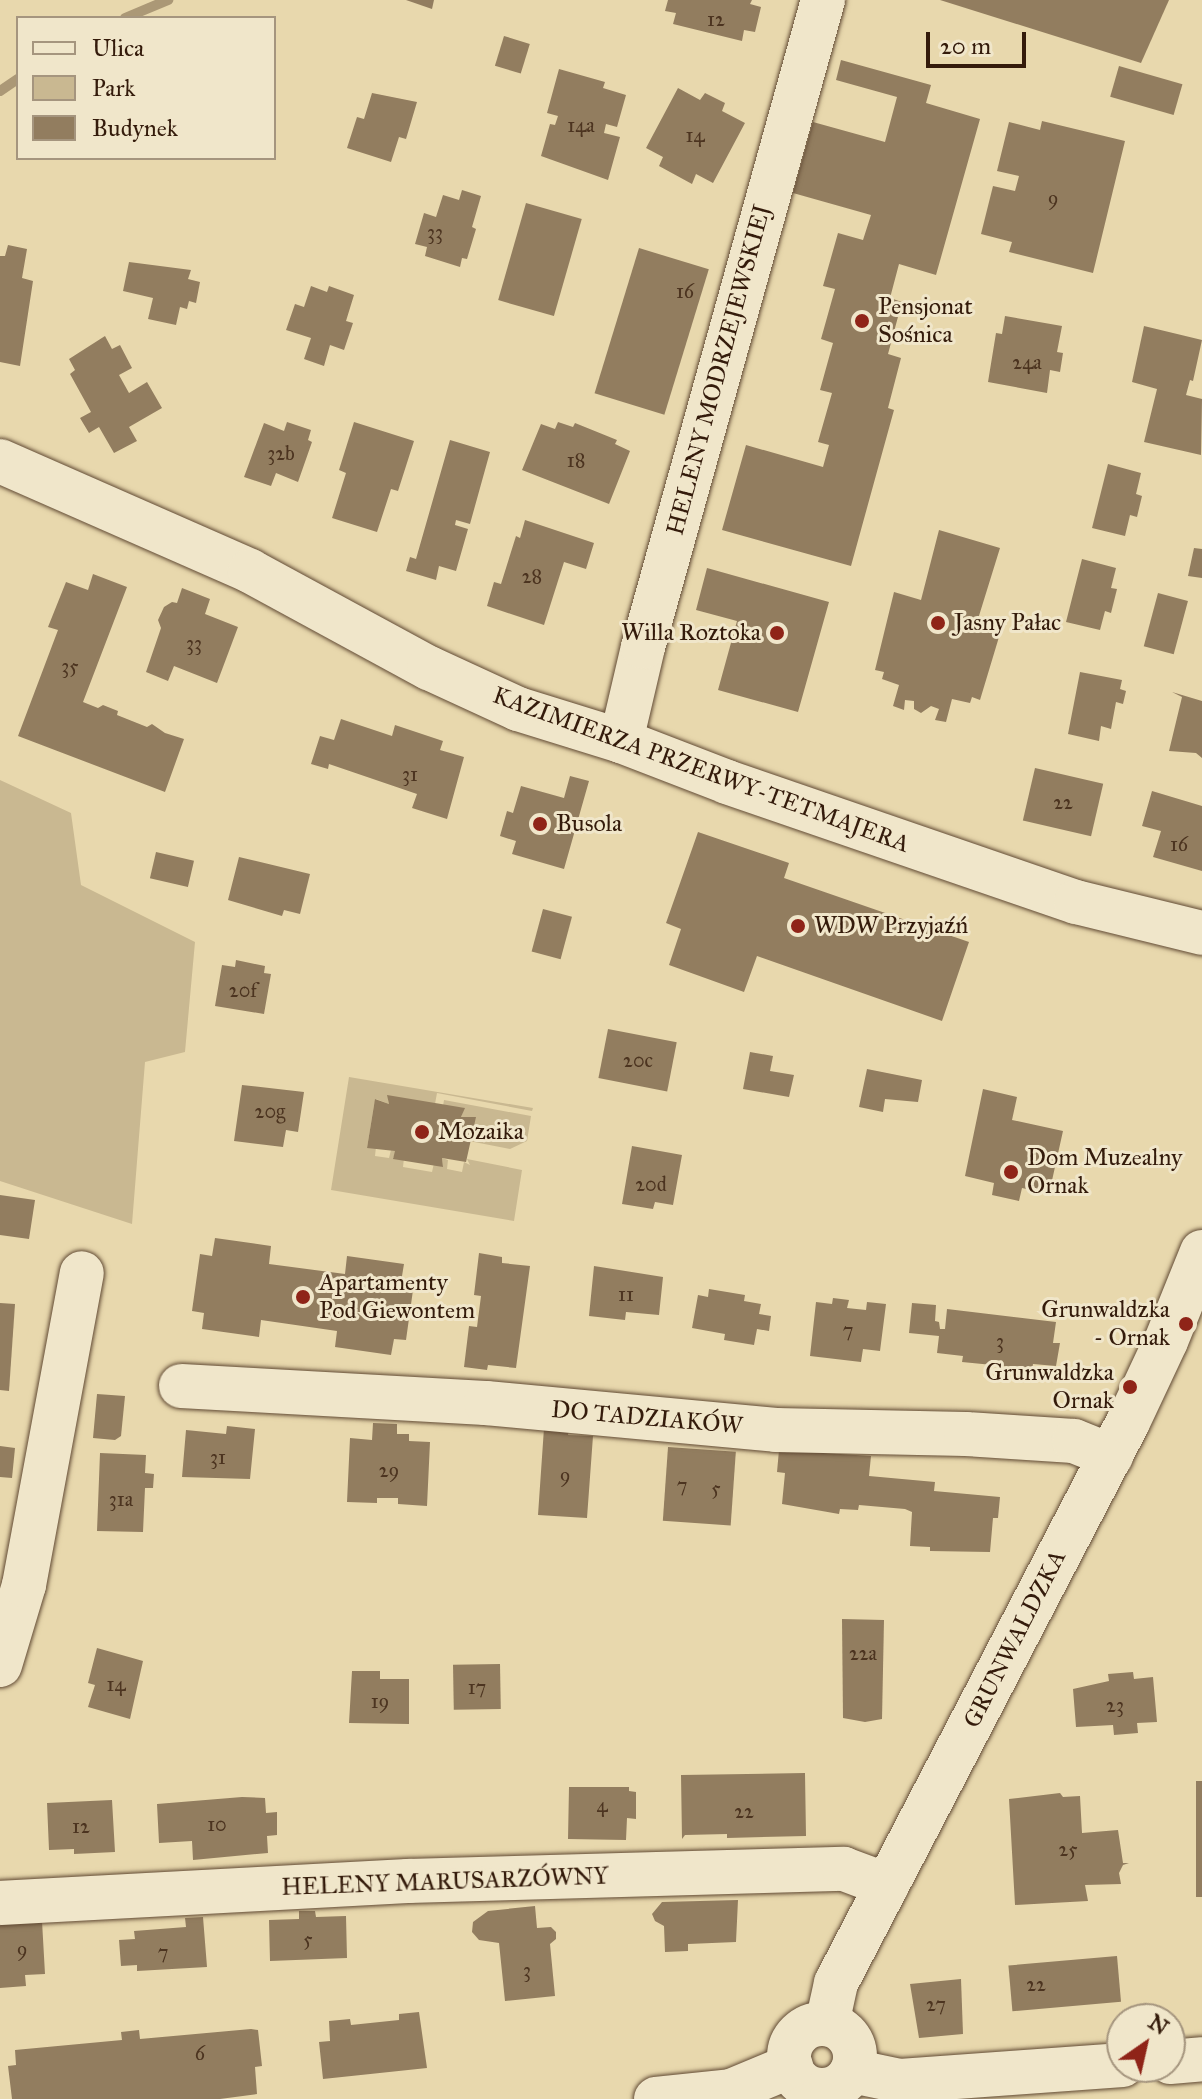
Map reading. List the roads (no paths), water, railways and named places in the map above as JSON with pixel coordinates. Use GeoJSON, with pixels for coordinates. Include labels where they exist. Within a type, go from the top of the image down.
{"type":"FeatureCollection","features":[{"type":"Feature","properties":{"kind":"street","name":"HELENY MODRZEJEWSKIEJ"},"geometry":{"type":"LineString","coordinates":[[621,741],[643,647],[823,0]]}},
{"type":"Feature","properties":{"kind":"street","name":"KAZIMIERZA PRZERWY-TETMAJERA"},"geometry":{"type":"LineString","coordinates":[[0,461],[250,571],[429,668],[518,709],[621,741],[727,782],[1076,902],[1202,933]]}},
{"type":"Feature","properties":{"kind":"street","name":"GRUNWALDZKA"},"geometry":{"type":"LineString","coordinates":[[827,2024],[836,1983],[1111,1456],[1166,1341],[1202,1252]]}},
{"type":"Feature","properties":{"kind":"street"},"geometry":{"type":"LineString","coordinates":[[0,1665],[24,1585],[82,1273]]}},
{"type":"Feature","properties":{"kind":"street","name":"DO TADZIAKÓW"},"geometry":{"type":"LineString","coordinates":[[181,1386],[486,1403],[776,1430],[966,1434],[1074,1441],[1111,1456]]}},
{"type":"Feature","properties":{"kind":"street","name":"HELENY MARUSARZÓWNY"},"geometry":{"type":"LineString","coordinates":[[0,1903],[408,1881],[844,1869],[887,1885]]}},
{"type":"Feature","properties":{"kind":"street"},"geometry":{"type":"LineString","coordinates":[[827,2024],[841,2030],[851,2041],[855,2056],[852,2071],[836,2087],[820,2090],[799,2080],[791,2066],[790,2055],[796,2038],[809,2027],[827,2024]]}},
{"type":"Feature","properties":{"kind":"street"},"geometry":{"type":"LineString","coordinates":[[656,2099],[731,2091],[791,2066]]}},
{"type":"Feature","properties":{"kind":"street"},"geometry":{"type":"LineString","coordinates":[[852,2071],[900,2081],[1106,2066]]}},
{"type":"Feature","properties":{"kind":"waterway"},"geometry":{"type":"LineString","coordinates":[[130,16],[168,0]]}},
{"type":"Feature","properties":{"kind":"waterway"},"geometry":{"type":"LineString","coordinates":[[0,91],[16,80]]}},
{"type":"Feature","properties":{"kind":"place","name":"Pensjonat Sośnica"},"geometry":{"type":"Point","coordinates":[862,321]}},
{"type":"Feature","properties":{"kind":"place","name":"Jasny Pałac"},"geometry":{"type":"Point","coordinates":[938,623]}},
{"type":"Feature","properties":{"kind":"place","name":"Willa Roztoka"},"geometry":{"type":"Point","coordinates":[777,633]}},
{"type":"Feature","properties":{"kind":"place","name":"Busola"},"geometry":{"type":"Point","coordinates":[540,824]}},
{"type":"Feature","properties":{"kind":"place","name":"WDW Przyjaźń"},"geometry":{"type":"Point","coordinates":[798,926]}},
{"type":"Feature","properties":{"kind":"place","name":"Mozaika"},"geometry":{"type":"Point","coordinates":[422,1132]}},
{"type":"Feature","properties":{"kind":"place","name":"Dom Muzealny Ornak"},"geometry":{"type":"Point","coordinates":[1011,1172]}},
{"type":"Feature","properties":{"kind":"place","name":"Apartamenty Pod Giewontem"},"geometry":{"type":"Point","coordinates":[303,1297]}},
{"type":"Feature","properties":{"kind":"place","name":"Grunwaldzka - Ornak"},"geometry":{"type":"Point","coordinates":[1186,1324]}},
{"type":"Feature","properties":{"kind":"place","name":"Grunwaldzka Ornak"},"geometry":{"type":"Point","coordinates":[1130,1387]}}]}
